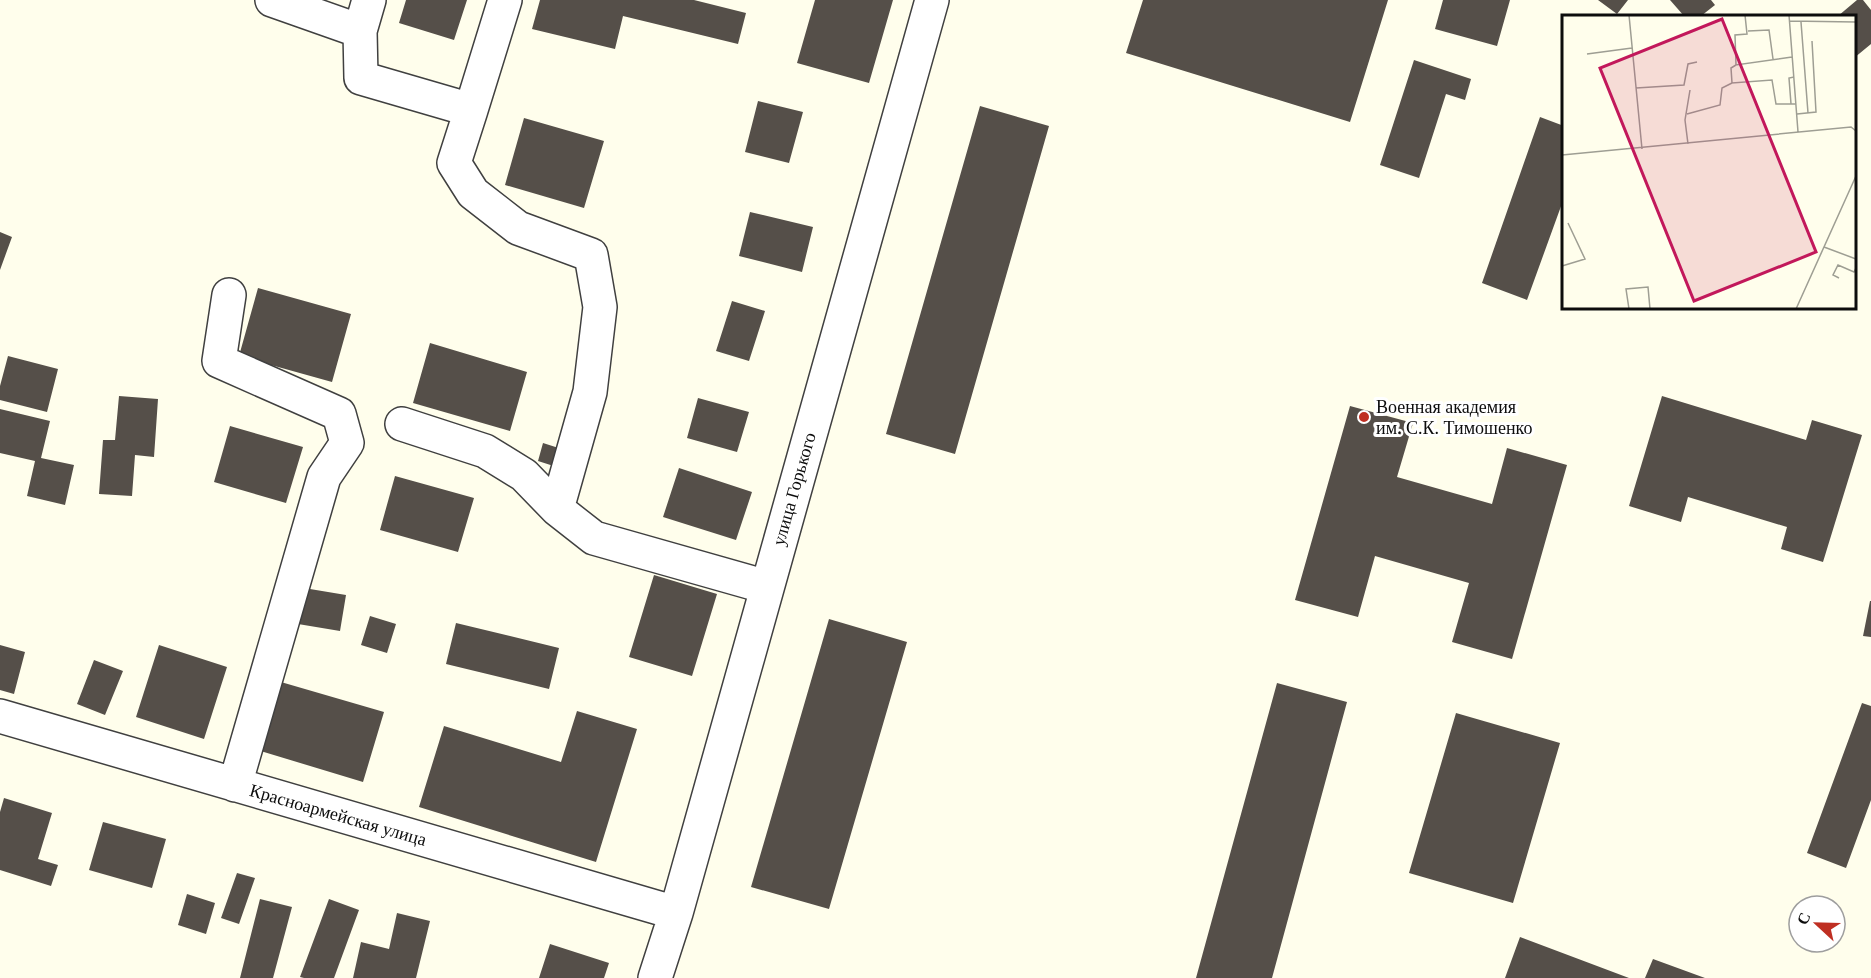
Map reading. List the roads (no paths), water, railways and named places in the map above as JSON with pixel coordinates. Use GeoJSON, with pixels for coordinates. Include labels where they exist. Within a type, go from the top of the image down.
{"type":"FeatureCollection","features":[{"type":"Feature","properties":{"kind":"street"},"geometry":{"type":"LineString","coordinates":[[272,0],[360,31]]}},
{"type":"Feature","properties":{"kind":"street"},"geometry":{"type":"LineString","coordinates":[[369,0],[360,31],[361,78],[471,110]]}},
{"type":"Feature","properties":{"kind":"street"},"geometry":{"type":"LineString","coordinates":[[505,0],[454,163],[473,192],[518,228],[591,255],[600,307],[590,392],[557,509]]}},
{"type":"Feature","properties":{"kind":"street","name":"улица Горького"},"geometry":{"type":"LineString","coordinates":[[655,978],[676,913],[932,0]]}},
{"type":"Feature","properties":{"kind":"street"},"geometry":{"type":"LineString","coordinates":[[229,295],[219,361],[339,414],[347,443],[324,477],[235,785]]}},
{"type":"Feature","properties":{"kind":"street"},"geometry":{"type":"LineString","coordinates":[[402,424],[485,451],[524,475],[557,509],[594,538],[767,587]]}},
{"type":"Feature","properties":{"kind":"street","name":"Красноармейская улица"},"geometry":{"type":"LineString","coordinates":[[0,716],[676,913]]}},
{"type":"Feature","properties":{"kind":"place","name":"Военная академия им. С.К. Тимошенко"},"geometry":{"type":"Point","coordinates":[1364,417]}}]}
